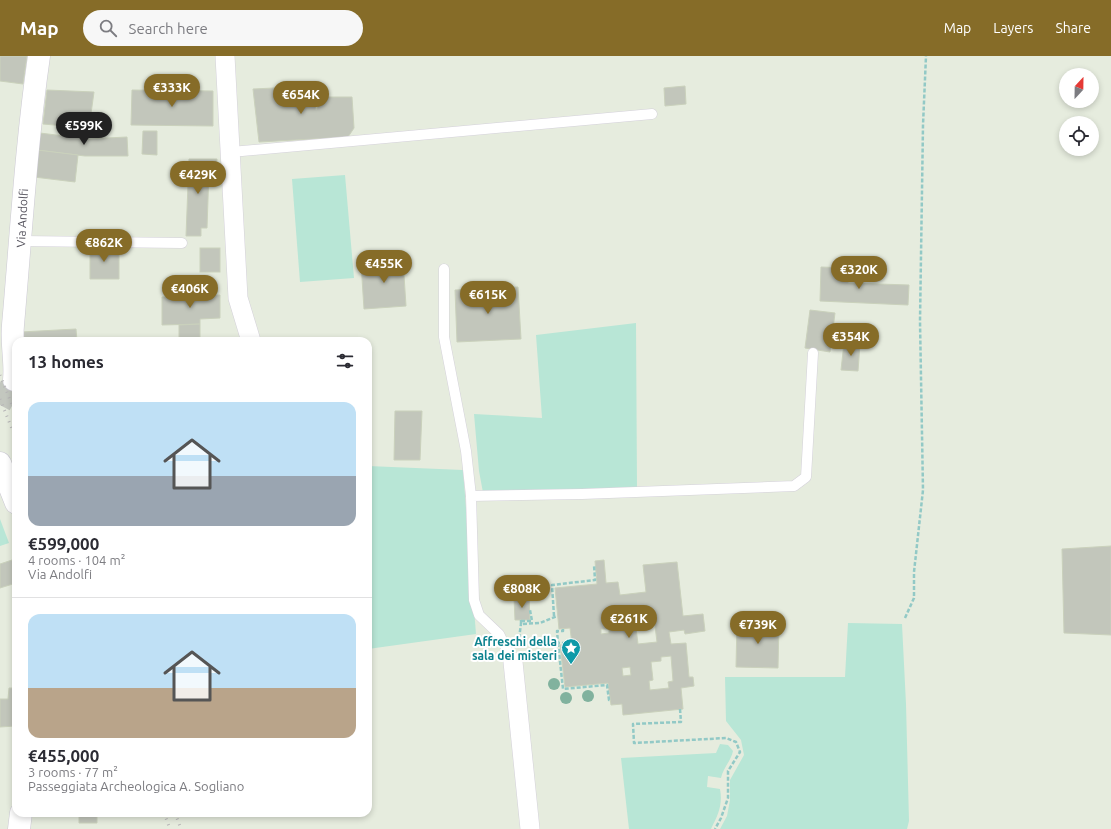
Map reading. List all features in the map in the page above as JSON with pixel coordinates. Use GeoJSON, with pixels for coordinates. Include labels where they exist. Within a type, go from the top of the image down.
{"type":"FeatureCollection","features":[{"type":"Feature","properties":{"kind":"street","name":"Via Andolfi"},"geometry":{"type":"LineString","coordinates":[[13,337],[29,123],[39,56]]}},
{"type":"Feature","properties":{"kind":"street"},"geometry":{"type":"LineString","coordinates":[[225,56],[238,298],[250,337]]}},
{"type":"Feature","properties":{"kind":"street"},"geometry":{"type":"LineString","coordinates":[[0,463],[12,493]]}},
{"type":"Feature","properties":{"kind":"street"},"geometry":{"type":"LineString","coordinates":[[513,662],[530,829]]}},
{"type":"Feature","properties":{"kind":"street"},"geometry":{"type":"LineString","coordinates":[[19,829],[20,817]]}},
{"type":"Feature","properties":{"kind":"lane"},"geometry":{"type":"LineString","coordinates":[[231,152],[652,114]]}},
{"type":"Feature","properties":{"kind":"lane"},"geometry":{"type":"LineString","coordinates":[[21,240],[182,243]]}},
{"type":"Feature","properties":{"kind":"lane"},"geometry":{"type":"LineString","coordinates":[[444,269],[444,338],[466,451],[471,496],[474,600],[479,615],[499,634],[513,662]]}},
{"type":"Feature","properties":{"kind":"lane"},"geometry":{"type":"LineString","coordinates":[[471,496],[590,494],[794,486],[806,477],[812,353]]}},
{"type":"Feature","properties":{"kind":"path"},"geometry":{"type":"LineString","coordinates":[[905,618],[914,598],[914,572],[923,490],[920,321],[923,126],[926,56]]}},
{"type":"Feature","properties":{"kind":"path"},"geometry":{"type":"LineString","coordinates":[[530,610],[532,621],[521,623],[540,623],[556,616],[552,585],[596,580],[594,564]]}},
{"type":"Feature","properties":{"kind":"path"},"geometry":{"type":"LineString","coordinates":[[563,629],[563,631],[557,631],[563,689],[607,685],[610,700]]}},
{"type":"Feature","properties":{"kind":"path"},"geometry":{"type":"LineString","coordinates":[[558,643],[564,643],[564,645]]}},
{"type":"Feature","properties":{"kind":"path"},"geometry":{"type":"LineString","coordinates":[[680,709],[681,722],[633,724],[634,743],[726,738],[736,742],[740,752],[728,771],[726,781],[728,798],[721,818],[715,829]]}},
{"type":"Feature","properties":{"kind":"shaded area"},"geometry":{"type":"Polygon","coordinates":[[[345,175],[354,278],[300,282],[292,179],[345,175]]]}},
{"type":"Feature","properties":{"kind":"shaded area"},"geometry":{"type":"Polygon","coordinates":[[[636,323],[637,488],[484,498],[479,471],[474,414],[542,418],[536,335],[636,323]]]}},
{"type":"Feature","properties":{"kind":"shaded area"},"geometry":{"type":"Polygon","coordinates":[[[372,466],[463,470],[476,634],[372,648],[372,466]]]}},
{"type":"Feature","properties":{"kind":"shaded area"},"geometry":{"type":"Polygon","coordinates":[[[0,519],[9,543],[0,546],[0,519]]]}},
{"type":"Feature","properties":{"kind":"shaded area"},"geometry":{"type":"Polygon","coordinates":[[[848,623],[902,624],[909,821],[907,829],[720,829],[727,816],[730,800],[730,780],[744,755],[741,740],[726,721],[725,677],[845,677],[848,623]]]}},
{"type":"Feature","properties":{"kind":"shaded area"},"geometry":{"type":"Polygon","coordinates":[[[720,744],[728,745],[733,751],[721,778],[708,776],[707,787],[720,789],[721,795],[719,810],[711,829],[629,829],[621,758],[716,753],[720,744]]]}},
{"type":"Feature","properties":{"kind":"building"},"geometry":{"type":"Polygon","coordinates":[[[0,56],[27,56],[23,84],[0,81],[0,56]]]}},
{"type":"Feature","properties":{"kind":"building"},"geometry":{"type":"Polygon","coordinates":[[[314,86],[316,110],[325,97],[352,97],[354,128],[348,137],[259,142],[253,89],[314,86]]]}},
{"type":"Feature","properties":{"kind":"building"},"geometry":{"type":"Polygon","coordinates":[[[685,86],[686,104],[665,106],[664,88],[685,86]]]}},
{"type":"Feature","properties":{"kind":"building"},"geometry":{"type":"Polygon","coordinates":[[[47,90],[94,92],[89,128],[43,124],[47,90]]]}},
{"type":"Feature","properties":{"kind":"building"},"geometry":{"type":"Polygon","coordinates":[[[132,90],[213,91],[213,126],[131,125],[132,90]]]}},
{"type":"Feature","properties":{"kind":"building"},"geometry":{"type":"Polygon","coordinates":[[[143,131],[157,131],[157,155],[142,154],[143,131]]]}},
{"type":"Feature","properties":{"kind":"building"},"geometry":{"type":"Polygon","coordinates":[[[40,133],[88,139],[127,137],[128,156],[85,156],[37,150],[40,133]]]}},
{"type":"Feature","properties":{"kind":"building"},"geometry":{"type":"Polygon","coordinates":[[[37,150],[78,155],[75,182],[34,177],[37,150]]]}},
{"type":"Feature","properties":{"kind":"building"},"geometry":{"type":"Polygon","coordinates":[[[189,159],[217,159],[216,171],[209,170],[207,228],[201,228],[201,236],[186,236],[189,159]]]}},
{"type":"Feature","properties":{"kind":"building"},"geometry":{"type":"Polygon","coordinates":[[[90,247],[119,248],[119,279],[90,279],[90,247]]]}},
{"type":"Feature","properties":{"kind":"building"},"geometry":{"type":"Polygon","coordinates":[[[200,248],[220,248],[220,272],[200,272],[200,248]]]}},
{"type":"Feature","properties":{"kind":"building"},"geometry":{"type":"Polygon","coordinates":[[[403,260],[406,306],[364,309],[361,263],[403,260]]]}},
{"type":"Feature","properties":{"kind":"building"},"geometry":{"type":"Polygon","coordinates":[[[821,267],[849,268],[848,283],[909,285],[908,305],[820,301],[821,267]]]}},
{"type":"Feature","properties":{"kind":"building"},"geometry":{"type":"Polygon","coordinates":[[[518,287],[521,339],[457,342],[455,290],[518,287]]]}},
{"type":"Feature","properties":{"kind":"building"},"geometry":{"type":"Polygon","coordinates":[[[220,295],[220,318],[200,319],[200,324],[162,325],[162,297],[220,295]]]}},
{"type":"Feature","properties":{"kind":"building"},"geometry":{"type":"Polygon","coordinates":[[[810,310],[835,313],[830,352],[805,348],[810,310]]]}},
{"type":"Feature","properties":{"kind":"building"},"geometry":{"type":"Polygon","coordinates":[[[200,324],[200,337],[179,337],[179,325],[200,324]]]}},
{"type":"Feature","properties":{"kind":"building"},"geometry":{"type":"Polygon","coordinates":[[[76,329],[77,337],[22,337],[21,332],[76,329]]]}},
{"type":"Feature","properties":{"kind":"building"},"geometry":{"type":"Polygon","coordinates":[[[844,343],[860,344],[858,371],[841,370],[844,343]]]}},
{"type":"Feature","properties":{"kind":"building"},"geometry":{"type":"Polygon","coordinates":[[[395,411],[422,411],[420,460],[394,460],[395,411]]]}},
{"type":"Feature","properties":{"kind":"building"},"geometry":{"type":"Polygon","coordinates":[[[1111,546],[1111,635],[1064,633],[1062,549],[1111,546]]]}},
{"type":"Feature","properties":{"kind":"building"},"geometry":{"type":"Polygon","coordinates":[[[12,560],[12,584],[0,588],[0,564],[12,560]]]}},
{"type":"Feature","properties":{"kind":"building"},"geometry":{"type":"Polygon","coordinates":[[[604,560],[606,583],[618,582],[620,595],[646,592],[643,565],[677,562],[683,616],[703,614],[705,631],[685,634],[684,630],[669,632],[671,644],[686,643],[689,677],[693,677],[694,686],[681,688],[683,709],[623,715],[622,704],[611,705],[608,683],[565,687],[560,645],[572,644],[570,628],[559,629],[555,588],[597,584],[595,561],[604,560]],[[653,610],[634,612],[638,644],[657,642],[653,610]],[[601,629],[601,634],[609,633],[609,629],[601,629]],[[671,656],[661,657],[661,661],[651,662],[653,680],[649,681],[650,690],[669,688],[668,682],[673,681],[671,656]],[[630,667],[622,668],[623,676],[631,675],[630,667]]]}},
{"type":"Feature","properties":{"kind":"building"},"geometry":{"type":"Polygon","coordinates":[[[529,597],[530,620],[515,620],[514,598],[529,597]]]}},
{"type":"Feature","properties":{"kind":"building"},"geometry":{"type":"Polygon","coordinates":[[[737,622],[779,623],[778,668],[736,667],[737,622]]]}},
{"type":"Feature","properties":{"kind":"building"},"geometry":{"type":"Polygon","coordinates":[[[9,688],[12,688],[12,726],[0,727],[0,699],[8,699],[9,688]]]}},
{"type":"Feature","properties":{"kind":"building"},"geometry":{"type":"Polygon","coordinates":[[[79,817],[97,817],[97,823],[79,823],[79,817]]]}},
{"type":"Feature","properties":{"kind":"tunnel"},"geometry":{"type":"LineString","coordinates":[[0,405],[12,384]]}},
{"type":"Feature","properties":{"kind":"railway"},"geometry":{"type":"LineString","coordinates":[[0,375],[12,405]]}},
{"type":"Feature","properties":{"kind":"railway"},"geometry":{"type":"LineString","coordinates":[[0,399],[12,429]]}},
{"type":"Feature","properties":{"kind":"railway"},"geometry":{"type":"LineString","coordinates":[[166,817],[170,829]]}},
{"type":"Feature","properties":{"kind":"railway"},"geometry":{"type":"LineString","coordinates":[[176,817],[181,829]]}},
{"type":"Feature","properties":{"kind":"place","name":"Affreschi della sala dei misteri"},"geometry":{"type":"Point","coordinates":[571,665]}}]}
